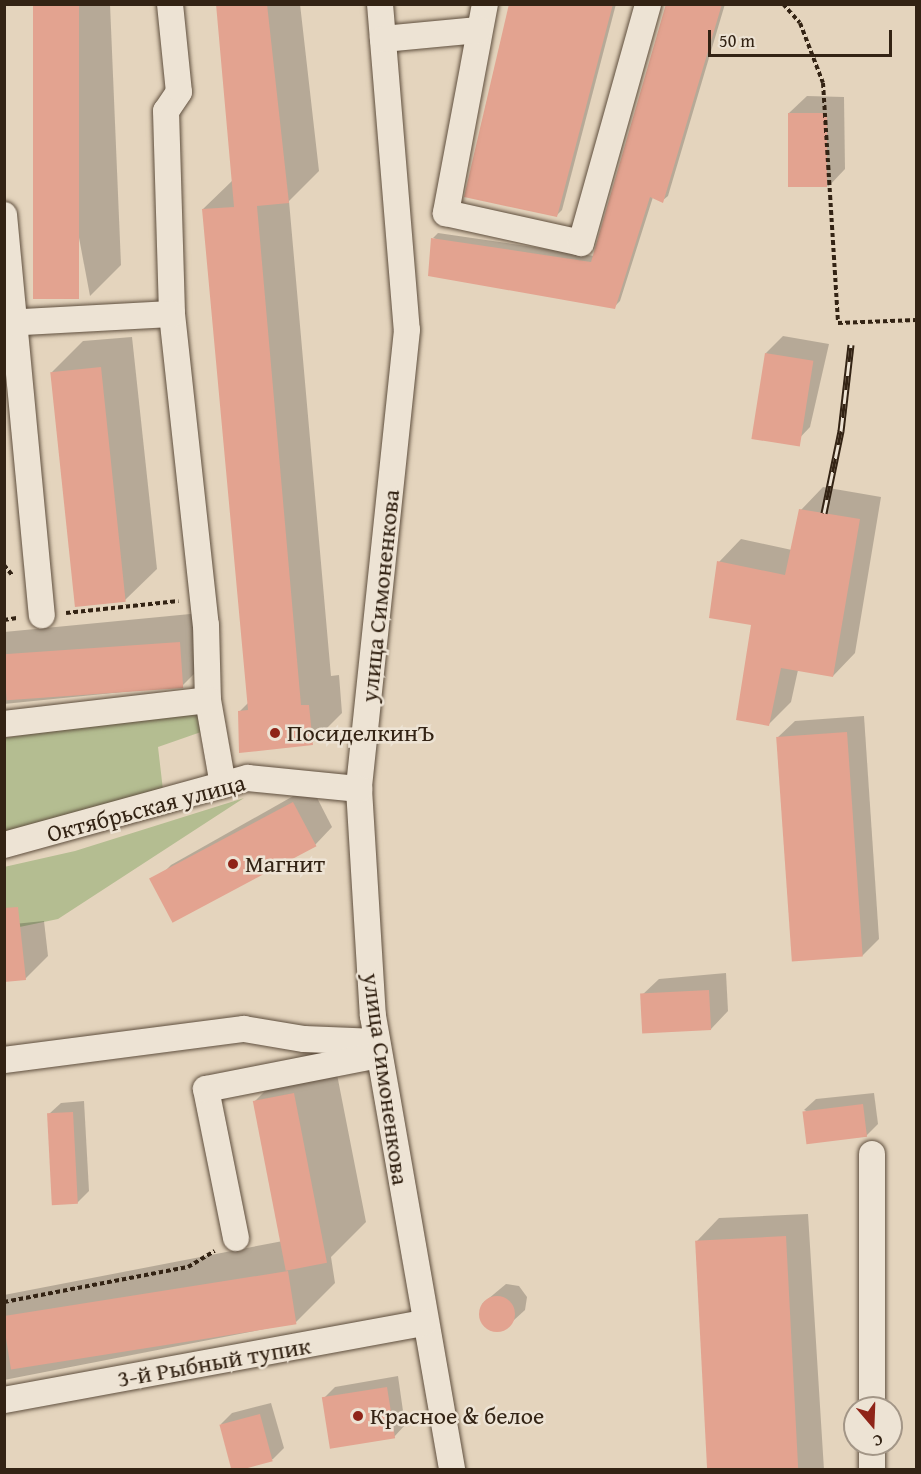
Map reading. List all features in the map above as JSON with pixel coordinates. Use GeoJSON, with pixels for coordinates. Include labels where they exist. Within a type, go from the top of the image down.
{"type":"FeatureCollection","features":[{"type":"Feature","properties":{"kind":"street"},"geometry":{"type":"LineString","coordinates":[[170,4],[178,92],[166,111],[172,314],[203,599],[208,700],[223,785]]}},
{"type":"Feature","properties":{"kind":"street","name":"улица Симоненкова"},"geometry":{"type":"LineString","coordinates":[[380,4],[407,330],[359,789],[378,1048],[424,1323],[452,1470]]}},
{"type":"Feature","properties":{"kind":"street"},"geometry":{"type":"LineString","coordinates":[[485,4],[446,213],[581,243],[648,4]]}},
{"type":"Feature","properties":{"kind":"street"},"geometry":{"type":"LineString","coordinates":[[383,39],[479,30]]}},
{"type":"Feature","properties":{"kind":"street"},"geometry":{"type":"LineString","coordinates":[[4,214],[10,323],[42,615]]}},
{"type":"Feature","properties":{"kind":"street"},"geometry":{"type":"LineString","coordinates":[[10,323],[172,314]]}},
{"type":"Feature","properties":{"kind":"street"},"geometry":{"type":"LineString","coordinates":[[4,724],[208,700]]}},
{"type":"Feature","properties":{"kind":"street","name":"Октябрьская улица"},"geometry":{"type":"LineString","coordinates":[[4,845],[248,778],[359,789]]}},
{"type":"Feature","properties":{"kind":"street"},"geometry":{"type":"LineString","coordinates":[[4,1060],[244,1029],[378,1048]]}},
{"type":"Feature","properties":{"kind":"street"},"geometry":{"type":"LineString","coordinates":[[236,1238],[206,1089],[378,1048]]}},
{"type":"Feature","properties":{"kind":"street"},"geometry":{"type":"LineString","coordinates":[[872,1154],[872,1396]]}},
{"type":"Feature","properties":{"kind":"street","name":"3-й Рыбный тупик"},"geometry":{"type":"LineString","coordinates":[[4,1400],[424,1323]]}},
{"type":"Feature","properties":{"kind":"path"},"geometry":{"type":"LineString","coordinates":[[783,4],[800,23],[823,83],[838,322],[916,320]]}},
{"type":"Feature","properties":{"kind":"path"},"geometry":{"type":"LineString","coordinates":[[4,620],[203,599]]}},
{"type":"Feature","properties":{"kind":"path"},"geometry":{"type":"LineString","coordinates":[[4,1302],[188,1267],[236,1238]]}},
{"type":"Feature","properties":{"kind":"green space"},"geometry":{"type":"Polygon","coordinates":[[[198,708],[201,732],[158,747],[163,790],[5,832],[5,738],[198,708]]]}},
{"type":"Feature","properties":{"kind":"green space"},"geometry":{"type":"Polygon","coordinates":[[[244,798],[58,919],[5,930],[4,867],[75,851],[244,798]]]}},
{"type":"Feature","properties":{"kind":"building"},"geometry":{"type":"Polygon","coordinates":[[[33,4],[79,4],[79,299],[33,299],[33,4]]]}},
{"type":"Feature","properties":{"kind":"building"},"geometry":{"type":"Polygon","coordinates":[[[216,4],[267,4],[289,203],[257,206],[301,705],[309,705],[313,745],[239,753],[238,711],[248,710],[202,209],[234,207],[216,4]]]}},
{"type":"Feature","properties":{"kind":"building"},"geometry":{"type":"Polygon","coordinates":[[[509,4],[613,4],[557,217],[464,197],[509,4]]]}},
{"type":"Feature","properties":{"kind":"building"},"geometry":{"type":"Polygon","coordinates":[[[666,4],[722,4],[663,203],[650,197],[615,309],[428,276],[431,238],[591,262],[666,4]]]}},
{"type":"Feature","properties":{"kind":"building"},"geometry":{"type":"Polygon","coordinates":[[[788,113],[827,113],[827,187],[788,187],[788,113]]]}},
{"type":"Feature","properties":{"kind":"building"},"geometry":{"type":"Polygon","coordinates":[[[765,353],[813,361],[800,447],[751,439],[765,353]]]}},
{"type":"Feature","properties":{"kind":"building"},"geometry":{"type":"Polygon","coordinates":[[[101,367],[126,602],[75,607],[50,372],[101,367]]]}},
{"type":"Feature","properties":{"kind":"building"},"geometry":{"type":"Polygon","coordinates":[[[799,509],[860,519],[833,677],[781,668],[769,726],[736,720],[751,625],[709,618],[717,561],[785,575],[799,509]]]}},
{"type":"Feature","properties":{"kind":"building"},"geometry":{"type":"Polygon","coordinates":[[[180,642],[183,688],[7,700],[4,654],[180,642]]]}},
{"type":"Feature","properties":{"kind":"building"},"geometry":{"type":"Polygon","coordinates":[[[847,732],[863,956],[792,961],[776,737],[847,732]]]}},
{"type":"Feature","properties":{"kind":"building","name":"Магнит"},"geometry":{"type":"Polygon","coordinates":[[[293,802],[316,846],[173,923],[149,879],[293,802]]]}},
{"type":"Feature","properties":{"kind":"building"},"geometry":{"type":"Polygon","coordinates":[[[18,907],[26,980],[4,982],[4,908],[18,907]]]}},
{"type":"Feature","properties":{"kind":"building"},"geometry":{"type":"Polygon","coordinates":[[[709,990],[711,1030],[642,1034],[640,994],[709,990]]]}},
{"type":"Feature","properties":{"kind":"building"},"geometry":{"type":"Polygon","coordinates":[[[294,1093],[327,1263],[286,1271],[253,1101],[294,1093]]]}},
{"type":"Feature","properties":{"kind":"building"},"geometry":{"type":"Polygon","coordinates":[[[863,1104],[867,1137],[806,1144],[802,1111],[863,1104]]]}},
{"type":"Feature","properties":{"kind":"building"},"geometry":{"type":"Polygon","coordinates":[[[73,1112],[78,1204],[52,1205],[47,1113],[73,1112]]]}},
{"type":"Feature","properties":{"kind":"building"},"geometry":{"type":"Polygon","coordinates":[[[786,1236],[798,1470],[707,1470],[695,1241],[786,1236]]]}},
{"type":"Feature","properties":{"kind":"building"},"geometry":{"type":"Polygon","coordinates":[[[288,1271],[296,1324],[11,1370],[4,1316],[288,1271]]]}},
{"type":"Feature","properties":{"kind":"building"},"geometry":{"type":"Polygon","coordinates":[[[497,1296],[510,1301],[515,1314],[510,1327],[497,1332],[484,1327],[479,1314],[484,1301],[497,1296]]]}},
{"type":"Feature","properties":{"kind":"building"},"geometry":{"type":"Polygon","coordinates":[[[387,1387],[395,1438],[330,1449],[322,1397],[387,1387]]]}},
{"type":"Feature","properties":{"kind":"building"},"geometry":{"type":"Polygon","coordinates":[[[260,1414],[273,1461],[240,1470],[232,1470],[219,1425],[260,1414]]]}},
{"type":"Feature","properties":{"kind":"railway"},"geometry":{"type":"LineString","coordinates":[[824,513],[841,431],[851,345]]}},
{"type":"Feature","properties":{"kind":"place","name":"ПосиделкинЪ"},"geometry":{"type":"Point","coordinates":[275,733]}},
{"type":"Feature","properties":{"kind":"place","name":"Магнит"},"geometry":{"type":"Point","coordinates":[233,864]}},
{"type":"Feature","properties":{"kind":"place","name":"Красное & белое"},"geometry":{"type":"Point","coordinates":[358,1416]}}]}
